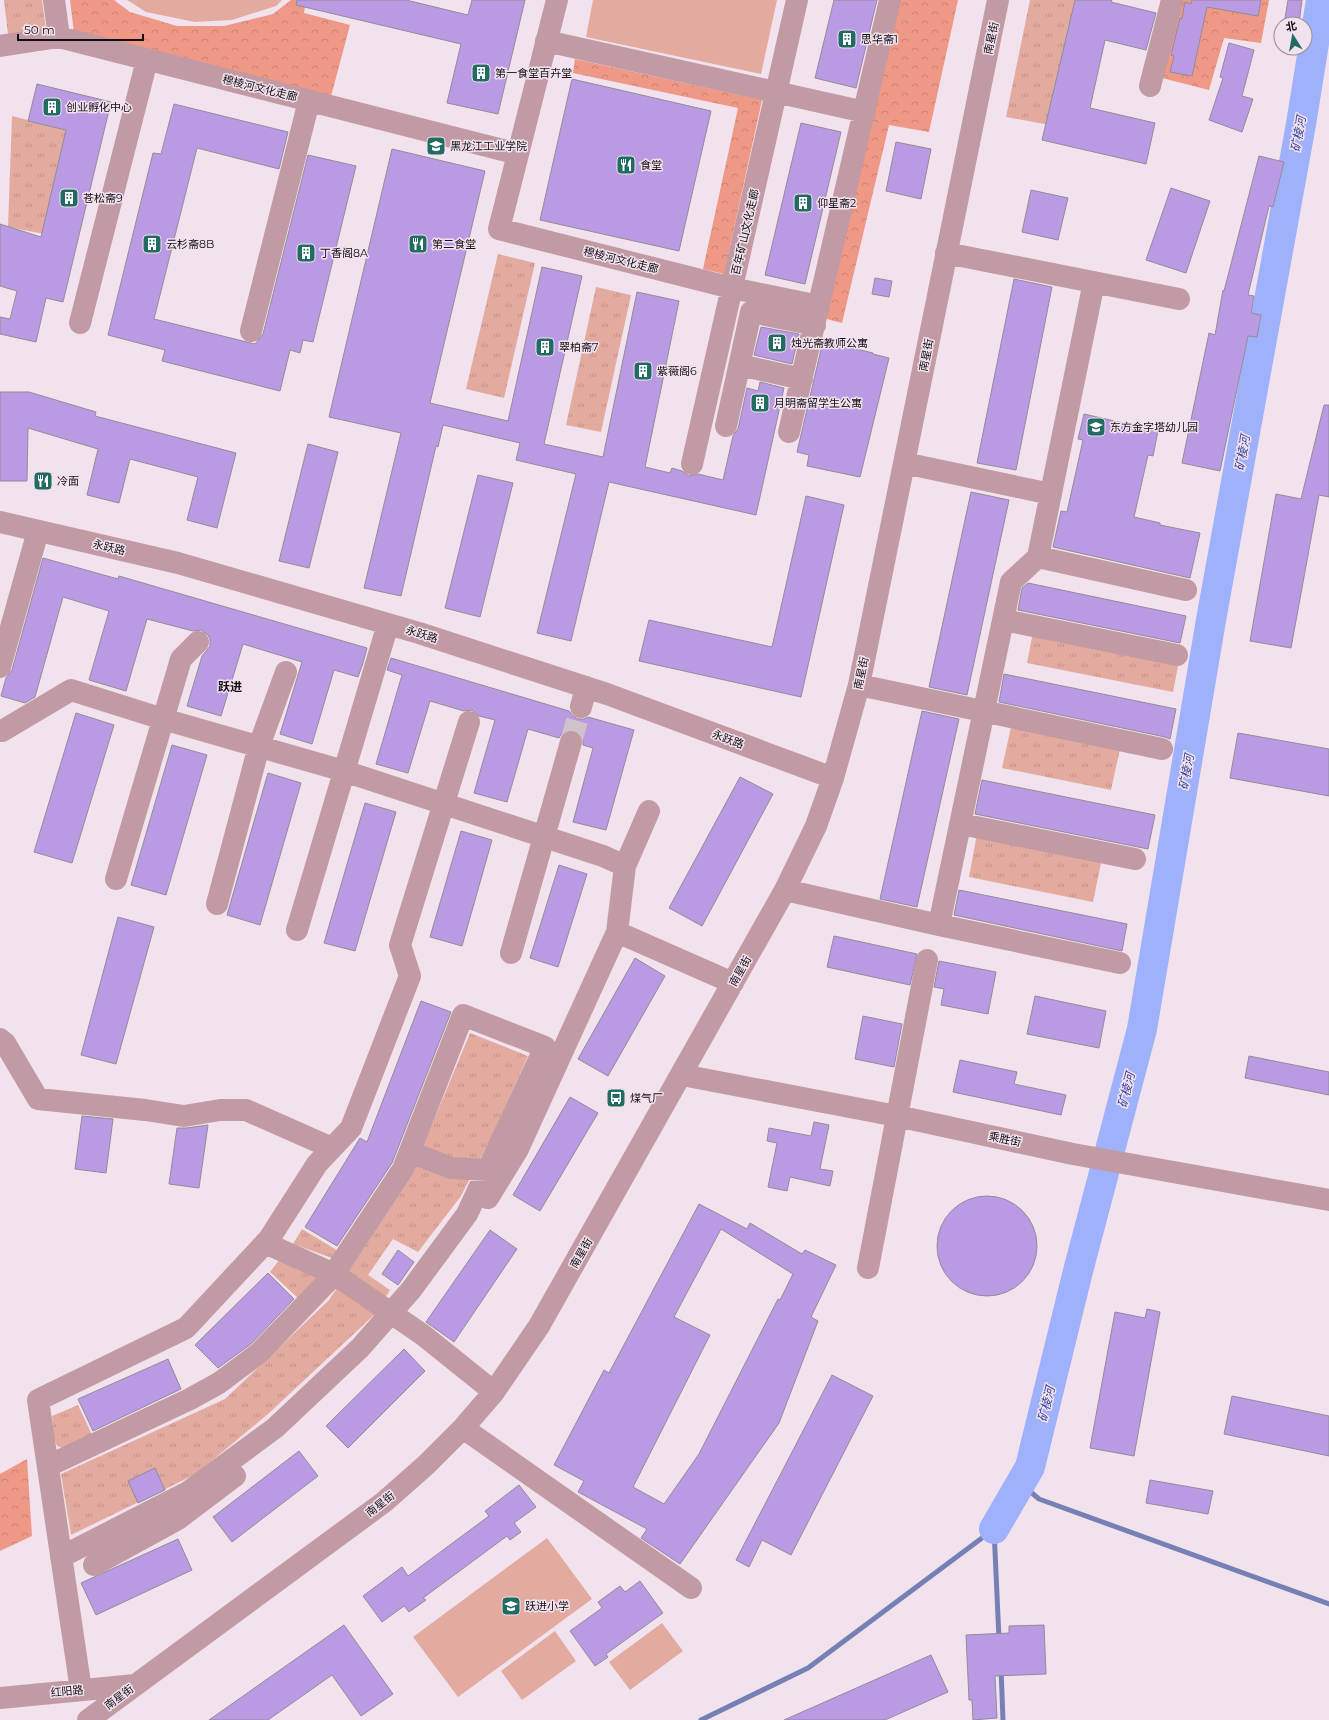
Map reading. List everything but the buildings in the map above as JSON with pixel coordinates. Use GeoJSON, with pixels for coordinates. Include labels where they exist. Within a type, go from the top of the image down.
{"type":"FeatureCollection","features":[{"type":"Feature","properties":{"kind":"street"},"geometry":{"type":"LineString","coordinates":[[54,0],[59,37]]}},
{"type":"Feature","properties":{"kind":"street","name":"穆棱河文化走廊"},"geometry":{"type":"LineString","coordinates":[[557,0],[498,229],[732,288],[817,316]]}},
{"type":"Feature","properties":{"kind":"street","name":"百年矿山文化走廊"},"geometry":{"type":"LineString","coordinates":[[692,464],[797,0]]}},
{"type":"Feature","properties":{"kind":"street"},"geometry":{"type":"LineString","coordinates":[[789,432],[890,0]]}},
{"type":"Feature","properties":{"kind":"street","name":"南星街"},"geometry":{"type":"LineString","coordinates":[[88,1720],[384,1502],[426,1465],[463,1428],[494,1392],[539,1326],[682,1075],[785,890],[816,826],[833,778],[859,685],[998,0]]}},
{"type":"Feature","properties":{"kind":"street"},"geometry":{"type":"LineString","coordinates":[[1150,86],[1172,0]]}},
{"type":"Feature","properties":{"kind":"street","name":"穆棱河文化走廊"},"geometry":{"type":"LineString","coordinates":[[0,46],[59,37],[518,154]]}},
{"type":"Feature","properties":{"kind":"street"},"geometry":{"type":"LineString","coordinates":[[546,41],[865,112]]}},
{"type":"Feature","properties":{"kind":"street"},"geometry":{"type":"LineString","coordinates":[[80,323],[147,60]]}},
{"type":"Feature","properties":{"kind":"street"},"geometry":{"type":"LineString","coordinates":[[250,331],[309,101]]}},
{"type":"Feature","properties":{"kind":"street"},"geometry":{"type":"LineString","coordinates":[[946,253],[1179,299]]}},
{"type":"Feature","properties":{"kind":"street"},"geometry":{"type":"LineString","coordinates":[[939,925],[1011,582],[1038,556],[1094,282]]}},
{"type":"Feature","properties":{"kind":"street"},"geometry":{"type":"LineString","coordinates":[[726,426],[751,312],[817,316]]}},
{"type":"Feature","properties":{"kind":"street"},"geometry":{"type":"LineString","coordinates":[[740,365],[802,379]]}},
{"type":"Feature","properties":{"kind":"street"},"geometry":{"type":"LineString","coordinates":[[904,463],[1051,494]]}},
{"type":"Feature","properties":{"kind":"street","name":"永跃路"},"geometry":{"type":"LineString","coordinates":[[0,522],[178,563],[388,624],[584,697],[833,778]]}},
{"type":"Feature","properties":{"kind":"street"},"geometry":{"type":"LineString","coordinates":[[0,667],[38,531]]}},
{"type":"Feature","properties":{"kind":"street"},"geometry":{"type":"LineString","coordinates":[[1038,556],[1186,590]]}},
{"type":"Feature","properties":{"kind":"street"},"geometry":{"type":"LineString","coordinates":[[1004,620],[1177,656]]}},
{"type":"Feature","properties":{"kind":"street"},"geometry":{"type":"LineString","coordinates":[[297,930],[388,624]]}},
{"type":"Feature","properties":{"kind":"street"},"geometry":{"type":"LineString","coordinates":[[116,879],[181,659],[198,642]]}},
{"type":"Feature","properties":{"kind":"street"},"geometry":{"type":"LineString","coordinates":[[217,904],[259,746],[286,672]]}},
{"type":"Feature","properties":{"kind":"street"},"geometry":{"type":"LineString","coordinates":[[859,685],[1162,749]]}},
{"type":"Feature","properties":{"kind":"street"},"geometry":{"type":"LineString","coordinates":[[0,731],[72,690],[163,719],[344,771],[603,856],[625,866]]}},
{"type":"Feature","properties":{"kind":"street"},"geometry":{"type":"LineString","coordinates":[[81,1690],[38,1400],[186,1328],[265,1243],[317,1164],[351,1128],[410,976],[400,945],[469,722]]}},
{"type":"Feature","properties":{"kind":"street"},"geometry":{"type":"LineString","coordinates":[[511,953],[571,742]]}},
{"type":"Feature","properties":{"kind":"street"},"geometry":{"type":"LineString","coordinates":[[94,1564],[178,1519],[281,1442],[452,1255],[518,1149],[617,932],[625,866],[649,811]]}},
{"type":"Feature","properties":{"kind":"street"},"geometry":{"type":"LineString","coordinates":[[961,824],[1135,859]]}},
{"type":"Feature","properties":{"kind":"street"},"geometry":{"type":"LineString","coordinates":[[785,890],[939,925],[1120,963]]}},
{"type":"Feature","properties":{"kind":"street"},"geometry":{"type":"LineString","coordinates":[[617,932],[733,983]]}},
{"type":"Feature","properties":{"kind":"street"},"geometry":{"type":"LineString","coordinates":[[868,1268],[927,960]]}},
{"type":"Feature","properties":{"kind":"street"},"geometry":{"type":"LineString","coordinates":[[48,1466],[190,1399],[219,1383],[259,1353],[334,1274],[403,1169],[463,1015],[545,1047],[567,1041]]}},
{"type":"Feature","properties":{"kind":"street"},"geometry":{"type":"LineString","coordinates":[[0,1038],[5,1043],[38,1099],[145,1110],[184,1116],[220,1110],[246,1110],[332,1148]]}},
{"type":"Feature","properties":{"kind":"street"},"geometry":{"type":"LineString","coordinates":[[61,1557],[188,1492],[275,1428],[396,1316],[411,1290],[467,1214],[545,1047]]}},
{"type":"Feature","properties":{"kind":"street","name":"乘胜街"},"geometry":{"type":"LineString","coordinates":[[682,1075],[897,1116],[1154,1170],[1329,1200]]}},
{"type":"Feature","properties":{"kind":"street"},"geometry":{"type":"LineString","coordinates":[[410,1152],[451,1168],[488,1170]]}},
{"type":"Feature","properties":{"kind":"street"},"geometry":{"type":"LineString","coordinates":[[265,1243],[334,1274],[423,1334],[494,1392]]}},
{"type":"Feature","properties":{"kind":"street"},"geometry":{"type":"LineString","coordinates":[[463,1428],[691,1588]]}},
{"type":"Feature","properties":{"kind":"street","name":"红阳路"},"geometry":{"type":"LineString","coordinates":[[0,1698],[135,1685]]}},
{"type":"Feature","properties":{"kind":"green space"},"geometry":{"type":"Polygon","coordinates":[[[4,0],[42,0],[46,29],[8,34],[4,0]]]}},
{"type":"Feature","properties":{"kind":"green space"},"geometry":{"type":"Polygon","coordinates":[[[70,0],[114,0],[130,12],[177,26],[224,26],[273,14],[291,0],[306,0],[304,13],[350,25],[330,100],[74,33],[70,0]]]}},
{"type":"Feature","properties":{"kind":"green space"},"geometry":{"type":"Polygon","coordinates":[[[127,0],[282,0],[276,6],[232,20],[195,22],[146,12],[127,0]]]}},
{"type":"Feature","properties":{"kind":"green space"},"geometry":{"type":"Polygon","coordinates":[[[593,0],[777,0],[761,74],[586,37],[593,0]]]}},
{"type":"Feature","properties":{"kind":"green space"},"geometry":{"type":"Polygon","coordinates":[[[885,0],[958,0],[929,132],[889,125],[842,323],[811,315],[885,0]]]}},
{"type":"Feature","properties":{"kind":"green space"},"geometry":{"type":"Polygon","coordinates":[[[1030,0],[1076,0],[1050,125],[1006,117],[1030,0]]]}},
{"type":"Feature","properties":{"kind":"green space"},"geometry":{"type":"Polygon","coordinates":[[[1178,0],[1269,0],[1261,43],[1224,38],[1209,90],[1158,77],[1178,0]]]}},
{"type":"Feature","properties":{"kind":"green space"},"geometry":{"type":"Polygon","coordinates":[[[575,59],[762,100],[724,274],[703,269],[738,108],[573,73],[575,59]]]}},
{"type":"Feature","properties":{"kind":"green space"},"geometry":{"type":"Polygon","coordinates":[[[12,116],[66,130],[44,234],[8,227],[12,116]]]}},
{"type":"Feature","properties":{"kind":"green space"},"geometry":{"type":"Polygon","coordinates":[[[498,254],[535,263],[504,398],[466,389],[498,254]]]}},
{"type":"Feature","properties":{"kind":"green space"},"geometry":{"type":"Polygon","coordinates":[[[596,287],[631,295],[601,432],[566,425],[596,287]]]}},
{"type":"Feature","properties":{"kind":"green space"},"geometry":{"type":"Polygon","coordinates":[[[1033,632],[1179,661],[1173,692],[1027,663],[1033,632]]]}},
{"type":"Feature","properties":{"kind":"green space"},"geometry":{"type":"Polygon","coordinates":[[[1011,727],[1120,749],[1111,790],[1002,768],[1011,727]]]}},
{"type":"Feature","properties":{"kind":"green space"},"geometry":{"type":"Polygon","coordinates":[[[977,834],[1102,858],[1093,902],[969,877],[977,834]]]}},
{"type":"Feature","properties":{"kind":"green space"},"geometry":{"type":"Polygon","coordinates":[[[470,1033],[528,1056],[494,1132],[461,1196],[418,1252],[393,1239],[368,1275],[390,1290],[374,1315],[268,1414],[196,1474],[71,1535],[61,1474],[225,1399],[329,1300],[410,1178],[470,1033]]]}},
{"type":"Feature","properties":{"kind":"green space"},"geometry":{"type":"Polygon","coordinates":[[[302,1229],[340,1252],[335,1259],[293,1244],[302,1229]]]}},
{"type":"Feature","properties":{"kind":"green space"},"geometry":{"type":"Polygon","coordinates":[[[280,1259],[317,1277],[299,1299],[270,1272],[280,1259]]]}},
{"type":"Feature","properties":{"kind":"green space"},"geometry":{"type":"Polygon","coordinates":[[[78,1405],[93,1437],[63,1448],[57,1446],[54,1438],[52,1416],[78,1405]]]}},
{"type":"Feature","properties":{"kind":"green space"},"geometry":{"type":"Polygon","coordinates":[[[27,1459],[32,1536],[0,1551],[0,1474],[27,1459]]]}},
{"type":"Feature","properties":{"kind":"green space"},"geometry":{"type":"Polygon","coordinates":[[[547,1538],[592,1599],[458,1697],[413,1637],[547,1538]]]}},
{"type":"Feature","properties":{"kind":"green space"},"geometry":{"type":"Polygon","coordinates":[[[662,1623],[683,1651],[630,1690],[609,1662],[662,1623]]]}},
{"type":"Feature","properties":{"kind":"green space"},"geometry":{"type":"Polygon","coordinates":[[[555,1631],[576,1661],[522,1700],[501,1671],[555,1631]]]}},
{"type":"Feature","properties":{"kind":"waterway","name":"矿棱河"},"geometry":{"type":"LineString","coordinates":[[994,1529],[1030,1467],[1078,1271],[1142,1029],[1211,620],[1301,124],[1321,0]]}},
{"type":"Feature","properties":{"kind":"waterway"},"geometry":{"type":"LineString","coordinates":[[1020,1483],[1039,1499],[1329,1604]]}},
{"type":"Feature","properties":{"kind":"waterway"},"geometry":{"type":"LineString","coordinates":[[994,1529],[999,1639]]}},
{"type":"Feature","properties":{"kind":"waterway"},"geometry":{"type":"LineString","coordinates":[[701,1720],[808,1668],[994,1529]]}},
{"type":"Feature","properties":{"kind":"waterway"},"geometry":{"type":"LineString","coordinates":[[1001,1669],[1003,1720]]}},
{"type":"Feature","properties":{"kind":"tunnel"},"geometry":{"type":"LineString","coordinates":[[571,742],[581,707]]}},
{"type":"Feature","properties":{"kind":"place","name":"思华斋1"},"geometry":{"type":"Point","coordinates":[847,39]}},
{"type":"Feature","properties":{"kind":"place","name":"第一食堂百卉堂"},"geometry":{"type":"Point","coordinates":[481,73]}},
{"type":"Feature","properties":{"kind":"place","name":"创业孵化中心"},"geometry":{"type":"Point","coordinates":[52,107]}},
{"type":"Feature","properties":{"kind":"place","name":"黑龙江工业学院"},"geometry":{"type":"Point","coordinates":[436,146]}},
{"type":"Feature","properties":{"kind":"place","name":"食堂"},"geometry":{"type":"Point","coordinates":[626,165]}},
{"type":"Feature","properties":{"kind":"place","name":"苍松斋9"},"geometry":{"type":"Point","coordinates":[69,198]}},
{"type":"Feature","properties":{"kind":"place","name":"仰星斋2"},"geometry":{"type":"Point","coordinates":[803,203]}},
{"type":"Feature","properties":{"kind":"place","name":"云杉斋8B"},"geometry":{"type":"Point","coordinates":[152,244]}},
{"type":"Feature","properties":{"kind":"place","name":"第二食堂"},"geometry":{"type":"Point","coordinates":[418,244]}},
{"type":"Feature","properties":{"kind":"place","name":"丁香阁8A"},"geometry":{"type":"Point","coordinates":[306,253]}},
{"type":"Feature","properties":{"kind":"place","name":"烛光斋教师公寓"},"geometry":{"type":"Point","coordinates":[777,343]}},
{"type":"Feature","properties":{"kind":"place","name":"翠柏斋7"},"geometry":{"type":"Point","coordinates":[545,347]}},
{"type":"Feature","properties":{"kind":"place","name":"紫薇阁6"},"geometry":{"type":"Point","coordinates":[643,371]}},
{"type":"Feature","properties":{"kind":"place","name":"月明斋留学生公寓"},"geometry":{"type":"Point","coordinates":[760,403]}},
{"type":"Feature","properties":{"kind":"place","name":"东方金字塔幼儿园"},"geometry":{"type":"Point","coordinates":[1096,427]}},
{"type":"Feature","properties":{"kind":"place","name":"冷面"},"geometry":{"type":"Point","coordinates":[43,481]}},
{"type":"Feature","properties":{"kind":"place","name":"煤气厂"},"geometry":{"type":"Point","coordinates":[616,1098]}},
{"type":"Feature","properties":{"kind":"place","name":"跃进小学"},"geometry":{"type":"Point","coordinates":[511,1606]}},
{"type":"Feature","properties":{"kind":"district","name":"跃进"},"geometry":{"type":"Point","coordinates":[230,686]}}]}
